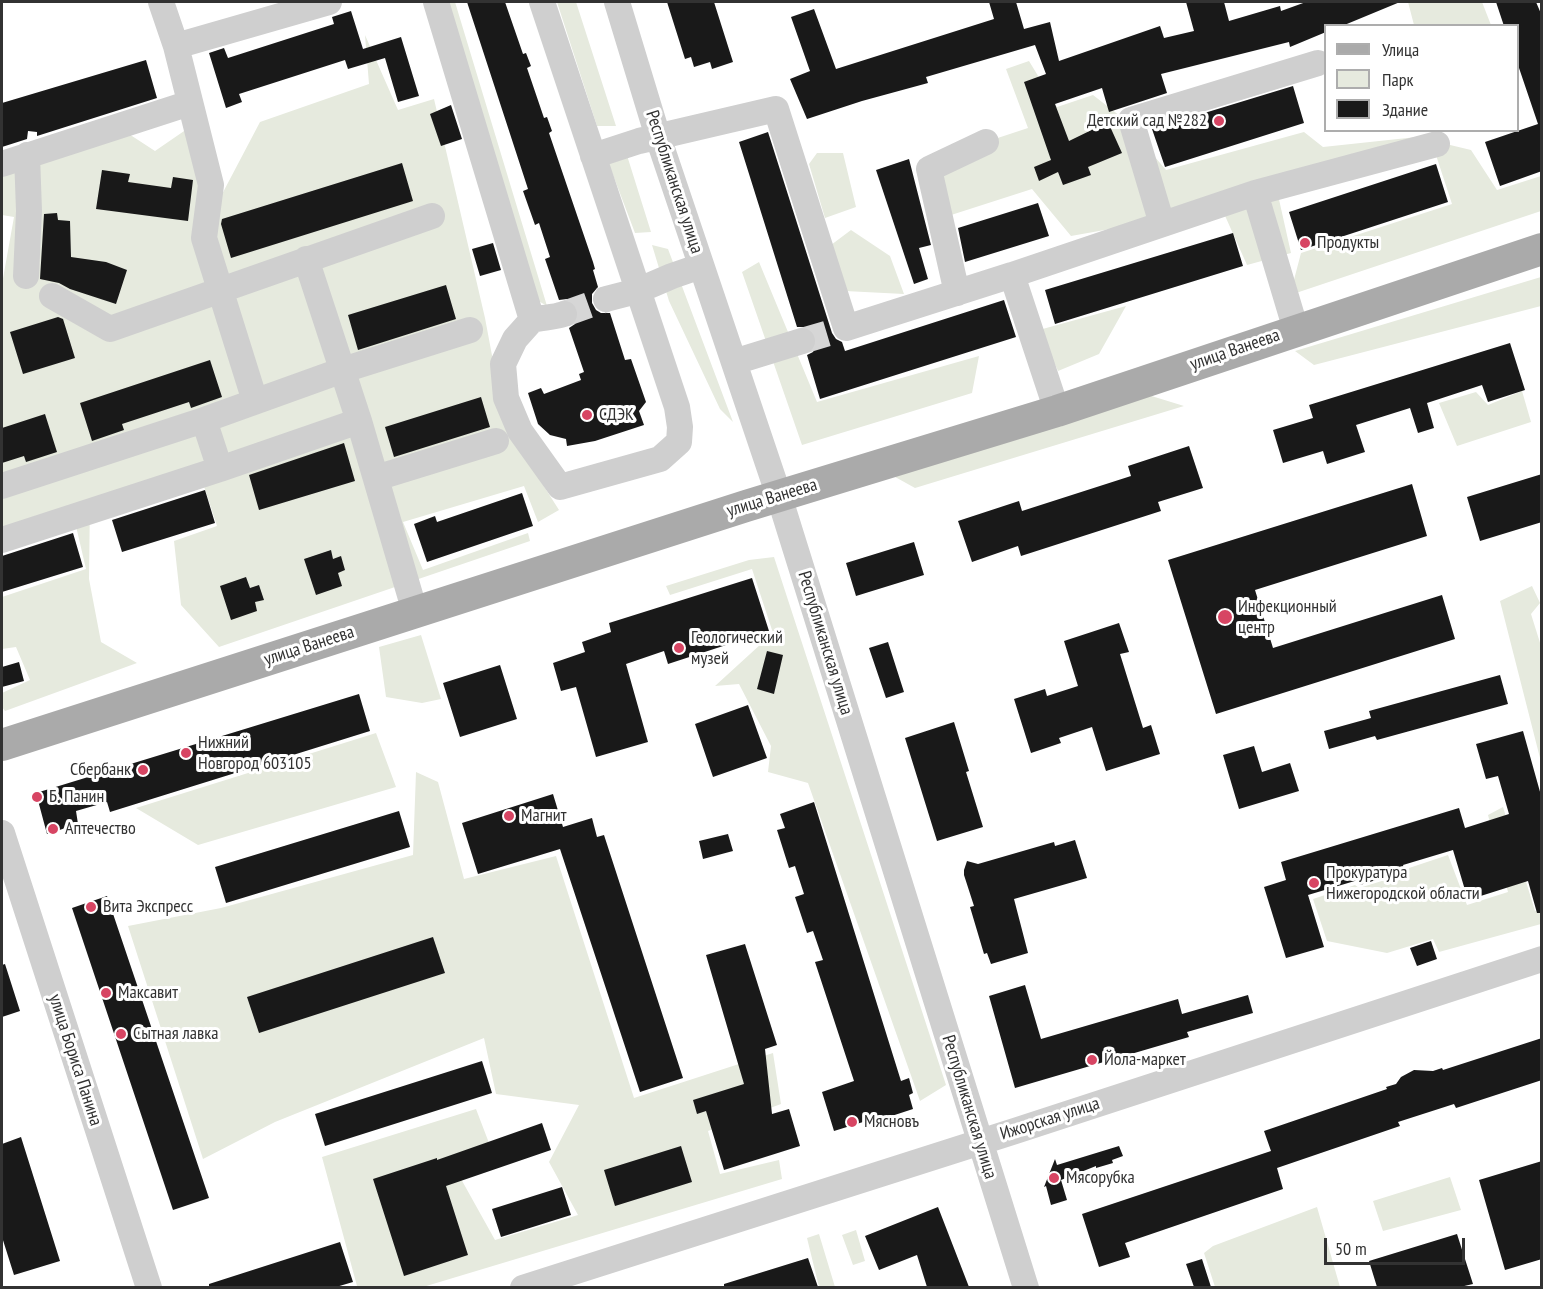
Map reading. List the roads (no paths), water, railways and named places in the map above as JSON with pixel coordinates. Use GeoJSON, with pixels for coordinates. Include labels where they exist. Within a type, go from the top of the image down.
{"type":"FeatureCollection","features":[{"type":"Feature","properties":{"kind":"main road","name":"улица Ванеева"},"geometry":{"type":"LineString","coordinates":[[2,745],[779,496],[1058,411],[1542,249]]}},
{"type":"Feature","properties":{"kind":"street"},"geometry":{"type":"LineString","coordinates":[[161,2],[176,46],[211,185],[204,238],[255,401]]}},
{"type":"Feature","properties":{"kind":"street"},"geometry":{"type":"LineString","coordinates":[[176,46],[329,2]]}},
{"type":"Feature","properties":{"kind":"street"},"geometry":{"type":"LineString","coordinates":[[436,2],[532,321]]}},
{"type":"Feature","properties":{"kind":"street"},"geometry":{"type":"LineString","coordinates":[[542,2],[677,407],[680,427],[679,442],[660,459],[560,487],[520,431],[506,398],[503,364],[515,339],[532,321],[564,314]]}},
{"type":"Feature","properties":{"kind":"street","name":"Республиканская улица"},"geometry":{"type":"LineString","coordinates":[[617,2],[658,137],[779,496],[1026,1287]]}},
{"type":"Feature","properties":{"kind":"street"},"geometry":{"type":"LineString","coordinates":[[1162,224],[1131,120],[1318,63]]}},
{"type":"Feature","properties":{"kind":"street"},"geometry":{"type":"LineString","coordinates":[[2,164],[190,103]]}},
{"type":"Feature","properties":{"kind":"street"},"geometry":{"type":"LineString","coordinates":[[593,156],[658,137],[776,109],[842,329],[1012,275],[1255,193],[1437,144]]}},
{"type":"Feature","properties":{"kind":"street"},"geometry":{"type":"LineString","coordinates":[[957,292],[929,169],[986,142]]}},
{"type":"Feature","properties":{"kind":"street"},"geometry":{"type":"LineString","coordinates":[[26,276],[29,211],[27,155]]}},
{"type":"Feature","properties":{"kind":"street"},"geometry":{"type":"LineString","coordinates":[[1255,193],[1296,330]]}},
{"type":"Feature","properties":{"kind":"street"},"geometry":{"type":"LineString","coordinates":[[52,296],[110,329],[432,216]]}},
{"type":"Feature","properties":{"kind":"street"},"geometry":{"type":"LineString","coordinates":[[306,259],[359,421],[415,612]]}},
{"type":"Feature","properties":{"kind":"street"},"geometry":{"type":"LineString","coordinates":[[606,299],[638,291],[701,266]]}},
{"type":"Feature","properties":{"kind":"street"},"geometry":{"type":"LineString","coordinates":[[1012,275],[1058,411]]}},
{"type":"Feature","properties":{"kind":"street"},"geometry":{"type":"LineString","coordinates":[[2,486],[204,420],[343,370],[470,330]]}},
{"type":"Feature","properties":{"kind":"street"},"geometry":{"type":"LineString","coordinates":[[734,362],[802,341]]}},
{"type":"Feature","properties":{"kind":"street"},"geometry":{"type":"LineString","coordinates":[[204,420],[220,470]]}},
{"type":"Feature","properties":{"kind":"street"},"geometry":{"type":"LineString","coordinates":[[2,540],[220,470],[359,421]]}},
{"type":"Feature","properties":{"kind":"street"},"geometry":{"type":"LineString","coordinates":[[376,478],[496,441]]}},
{"type":"Feature","properties":{"kind":"street","name":"улица Бориса Панина"},"geometry":{"type":"LineString","coordinates":[[2,833],[149,1287]]}},
{"type":"Feature","properties":{"kind":"street","name":"Ижорская улица"},"geometry":{"type":"LineString","coordinates":[[523,1287],[980,1142],[1542,959]]}},
{"type":"Feature","properties":{"kind":"tunnel"},"geometry":{"type":"LineString","coordinates":[[564,314],[606,299]]}},
{"type":"Feature","properties":{"kind":"tunnel"},"geometry":{"type":"LineString","coordinates":[[802,341],[839,330]]}},
{"type":"Feature","properties":{"kind":"place","name":"Детский сад №282"},"geometry":{"type":"Point","coordinates":[1219,121]}},
{"type":"Feature","properties":{"kind":"place","name":"Продукты"},"geometry":{"type":"Point","coordinates":[1305,243]}},
{"type":"Feature","properties":{"kind":"place","name":"СДЭК"},"geometry":{"type":"Point","coordinates":[587,415]}},
{"type":"Feature","properties":{"kind":"place","name":"Инфекционный центр"},"geometry":{"type":"Point","coordinates":[1225,617]}},
{"type":"Feature","properties":{"kind":"place","name":"Геологический музей"},"geometry":{"type":"Point","coordinates":[679,648]}},
{"type":"Feature","properties":{"kind":"place","name":"Нижний Новгород 603105"},"geometry":{"type":"Point","coordinates":[186,753]}},
{"type":"Feature","properties":{"kind":"place","name":"Сбербанк"},"geometry":{"type":"Point","coordinates":[143,770]}},
{"type":"Feature","properties":{"kind":"place","name":"Б. Панин"},"geometry":{"type":"Point","coordinates":[37,797]}},
{"type":"Feature","properties":{"kind":"place","name":"Магнит"},"geometry":{"type":"Point","coordinates":[509,816]}},
{"type":"Feature","properties":{"kind":"place","name":"Аптечество"},"geometry":{"type":"Point","coordinates":[53,829]}},
{"type":"Feature","properties":{"kind":"place","name":"Прокуратура Нижегородской области"},"geometry":{"type":"Point","coordinates":[1314,883]}},
{"type":"Feature","properties":{"kind":"place","name":"Вита Экспресс"},"geometry":{"type":"Point","coordinates":[91,907]}},
{"type":"Feature","properties":{"kind":"place","name":"Максавит"},"geometry":{"type":"Point","coordinates":[106,993]}},
{"type":"Feature","properties":{"kind":"place","name":"Сытная лавка"},"geometry":{"type":"Point","coordinates":[121,1034]}},
{"type":"Feature","properties":{"kind":"place","name":"Йола-маркет"},"geometry":{"type":"Point","coordinates":[1092,1060]}},
{"type":"Feature","properties":{"kind":"place","name":"Мясновъ"},"geometry":{"type":"Point","coordinates":[852,1122]}},
{"type":"Feature","properties":{"kind":"place","name":"Мясорубка"},"geometry":{"type":"Point","coordinates":[1054,1178]}}]}
